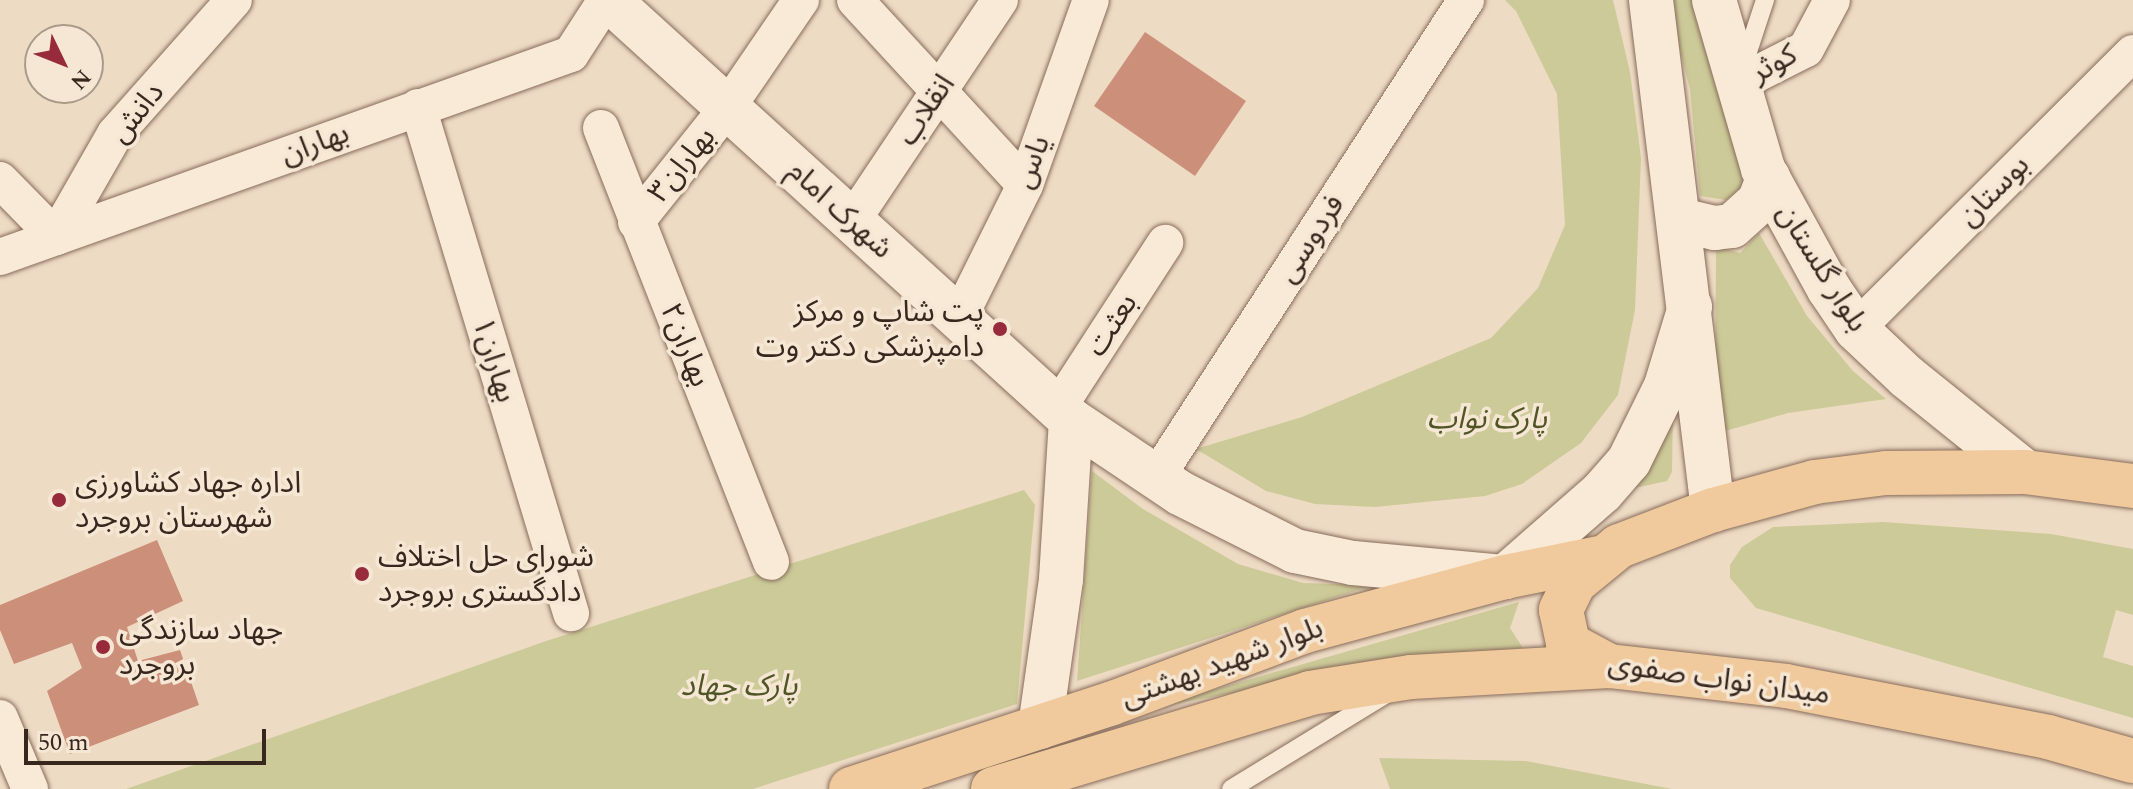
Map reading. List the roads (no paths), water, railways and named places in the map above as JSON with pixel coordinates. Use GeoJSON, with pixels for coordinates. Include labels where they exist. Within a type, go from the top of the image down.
{"type":"FeatureCollection","features":[{"type":"Feature","properties":{"kind":"main road","name":"شهرک امام"},"geometry":{"type":"LineString","coordinates":[[607,0],[1065,414],[1156,478],[1295,551],[1353,563],[1505,577]]}},
{"type":"Feature","properties":{"kind":"main road"},"geometry":{"type":"LineString","coordinates":[[1651,0],[1713,510]]}},
{"type":"Feature","properties":{"kind":"main road","name":"بلوار گلستان"},"geometry":{"type":"LineString","coordinates":[[1714,0],[1768,178],[1856,329],[2025,472]]}},
{"type":"Feature","properties":{"kind":"main road"},"geometry":{"type":"LineString","coordinates":[[1680,220],[1715,228],[1732,226],[1759,202],[1768,178]]}},
{"type":"Feature","properties":{"kind":"main road"},"geometry":{"type":"LineString","coordinates":[[1505,577],[1602,492],[1629,461],[1666,386],[1690,307]]}},
{"type":"Feature","properties":{"kind":"main road"},"geometry":{"type":"LineString","coordinates":[[1040,727],[1061,579],[1065,414]]}},
{"type":"Feature","properties":{"kind":"main road","name":"میدان نواب صفوی"},"geometry":{"type":"LineString","coordinates":[[2133,486],[2025,472],[1886,473],[1815,482],[1713,510],[1599,558],[1574,583],[1561,610],[1568,644],[1609,666],[1786,686],[2048,737],[2133,761]]}},
{"type":"Feature","properties":{"kind":"main road","name":"بلوار شهید بهشتی"},"geometry":{"type":"LineString","coordinates":[[851,789],[1040,727],[1305,631],[1505,577],[1599,558]]}},
{"type":"Feature","properties":{"kind":"main road","name":"بلوار شهید بهشتی"},"geometry":{"type":"LineString","coordinates":[[993,789],[1310,693],[1415,677],[1609,666]]}},
{"type":"Feature","properties":{"kind":"street","name":"دانش"},"geometry":{"type":"LineString","coordinates":[[56,237],[115,134],[234,0]]}},
{"type":"Feature","properties":{"kind":"street","name":"بهاران"},"geometry":{"type":"LineString","coordinates":[[0,257],[571,54],[607,0]]}},
{"type":"Feature","properties":{"kind":"street","name":"بهاران۳"},"geometry":{"type":"LineString","coordinates":[[636,222],[727,108],[801,0]]}},
{"type":"Feature","properties":{"kind":"street"},"geometry":{"type":"LineString","coordinates":[[855,0],[1025,185]]}},
{"type":"Feature","properties":{"kind":"street","name":"انقلاب"},"geometry":{"type":"LineString","coordinates":[[852,221],[1000,0]]}},
{"type":"Feature","properties":{"kind":"street","name":"یاس"},"geometry":{"type":"LineString","coordinates":[[959,318],[1025,185],[1091,0]]}},
{"type":"Feature","properties":{"kind":"street","name":"فردوسی"},"geometry":{"type":"LineString","coordinates":[[1156,478],[1466,0]]}},
{"type":"Feature","properties":{"kind":"street","name":"کوثر"},"geometry":{"type":"LineString","coordinates":[[1737,84],[1806,49],[1832,0]]}},
{"type":"Feature","properties":{"kind":"street","name":"بوستان"},"geometry":{"type":"LineString","coordinates":[[1856,329],[2133,53]]}},
{"type":"Feature","properties":{"kind":"street","name":"بهاران۱"},"geometry":{"type":"LineString","coordinates":[[418,107],[571,613]]}},
{"type":"Feature","properties":{"kind":"street","name":"بهاران۲"},"geometry":{"type":"LineString","coordinates":[[601,128],[771,562]]}},
{"type":"Feature","properties":{"kind":"street"},"geometry":{"type":"LineString","coordinates":[[0,180],[56,237]]}},
{"type":"Feature","properties":{"kind":"street","name":"بعثت"},"geometry":{"type":"LineString","coordinates":[[1065,414],[1165,243]]}},
{"type":"Feature","properties":{"kind":"street"},"geometry":{"type":"LineString","coordinates":[[0,718],[30,789]]}},
{"type":"Feature","properties":{"kind":"lane"},"geometry":{"type":"LineString","coordinates":[[1737,84],[1765,0]]}},
{"type":"Feature","properties":{"kind":"lane"},"geometry":{"type":"LineString","coordinates":[[1231,789],[1415,677]]}},
{"type":"Feature","properties":{"kind":"place","name":"پت شاپ و مرکز دامپزشکی دکتر وت"},"geometry":{"type":"Point","coordinates":[1000,329]}},
{"type":"Feature","properties":{"kind":"place","name":"اداره جهاد کشاورزی شهرستان بروجرد"},"geometry":{"type":"Point","coordinates":[59,500]}},
{"type":"Feature","properties":{"kind":"place","name":"شورای حل اختلاف دادگستری بروجرد"},"geometry":{"type":"Point","coordinates":[362,574]}},
{"type":"Feature","properties":{"kind":"place","name":"جهاد سازندگی بروجرد"},"geometry":{"type":"Point","coordinates":[103,647]}},
{"type":"Feature","properties":{"kind":"park label","name":"پارک نواب"},"geometry":{"type":"Point","coordinates":[1487,419]}},
{"type":"Feature","properties":{"kind":"park label","name":"پارک جهاد"},"geometry":{"type":"Point","coordinates":[739,686]}}]}
